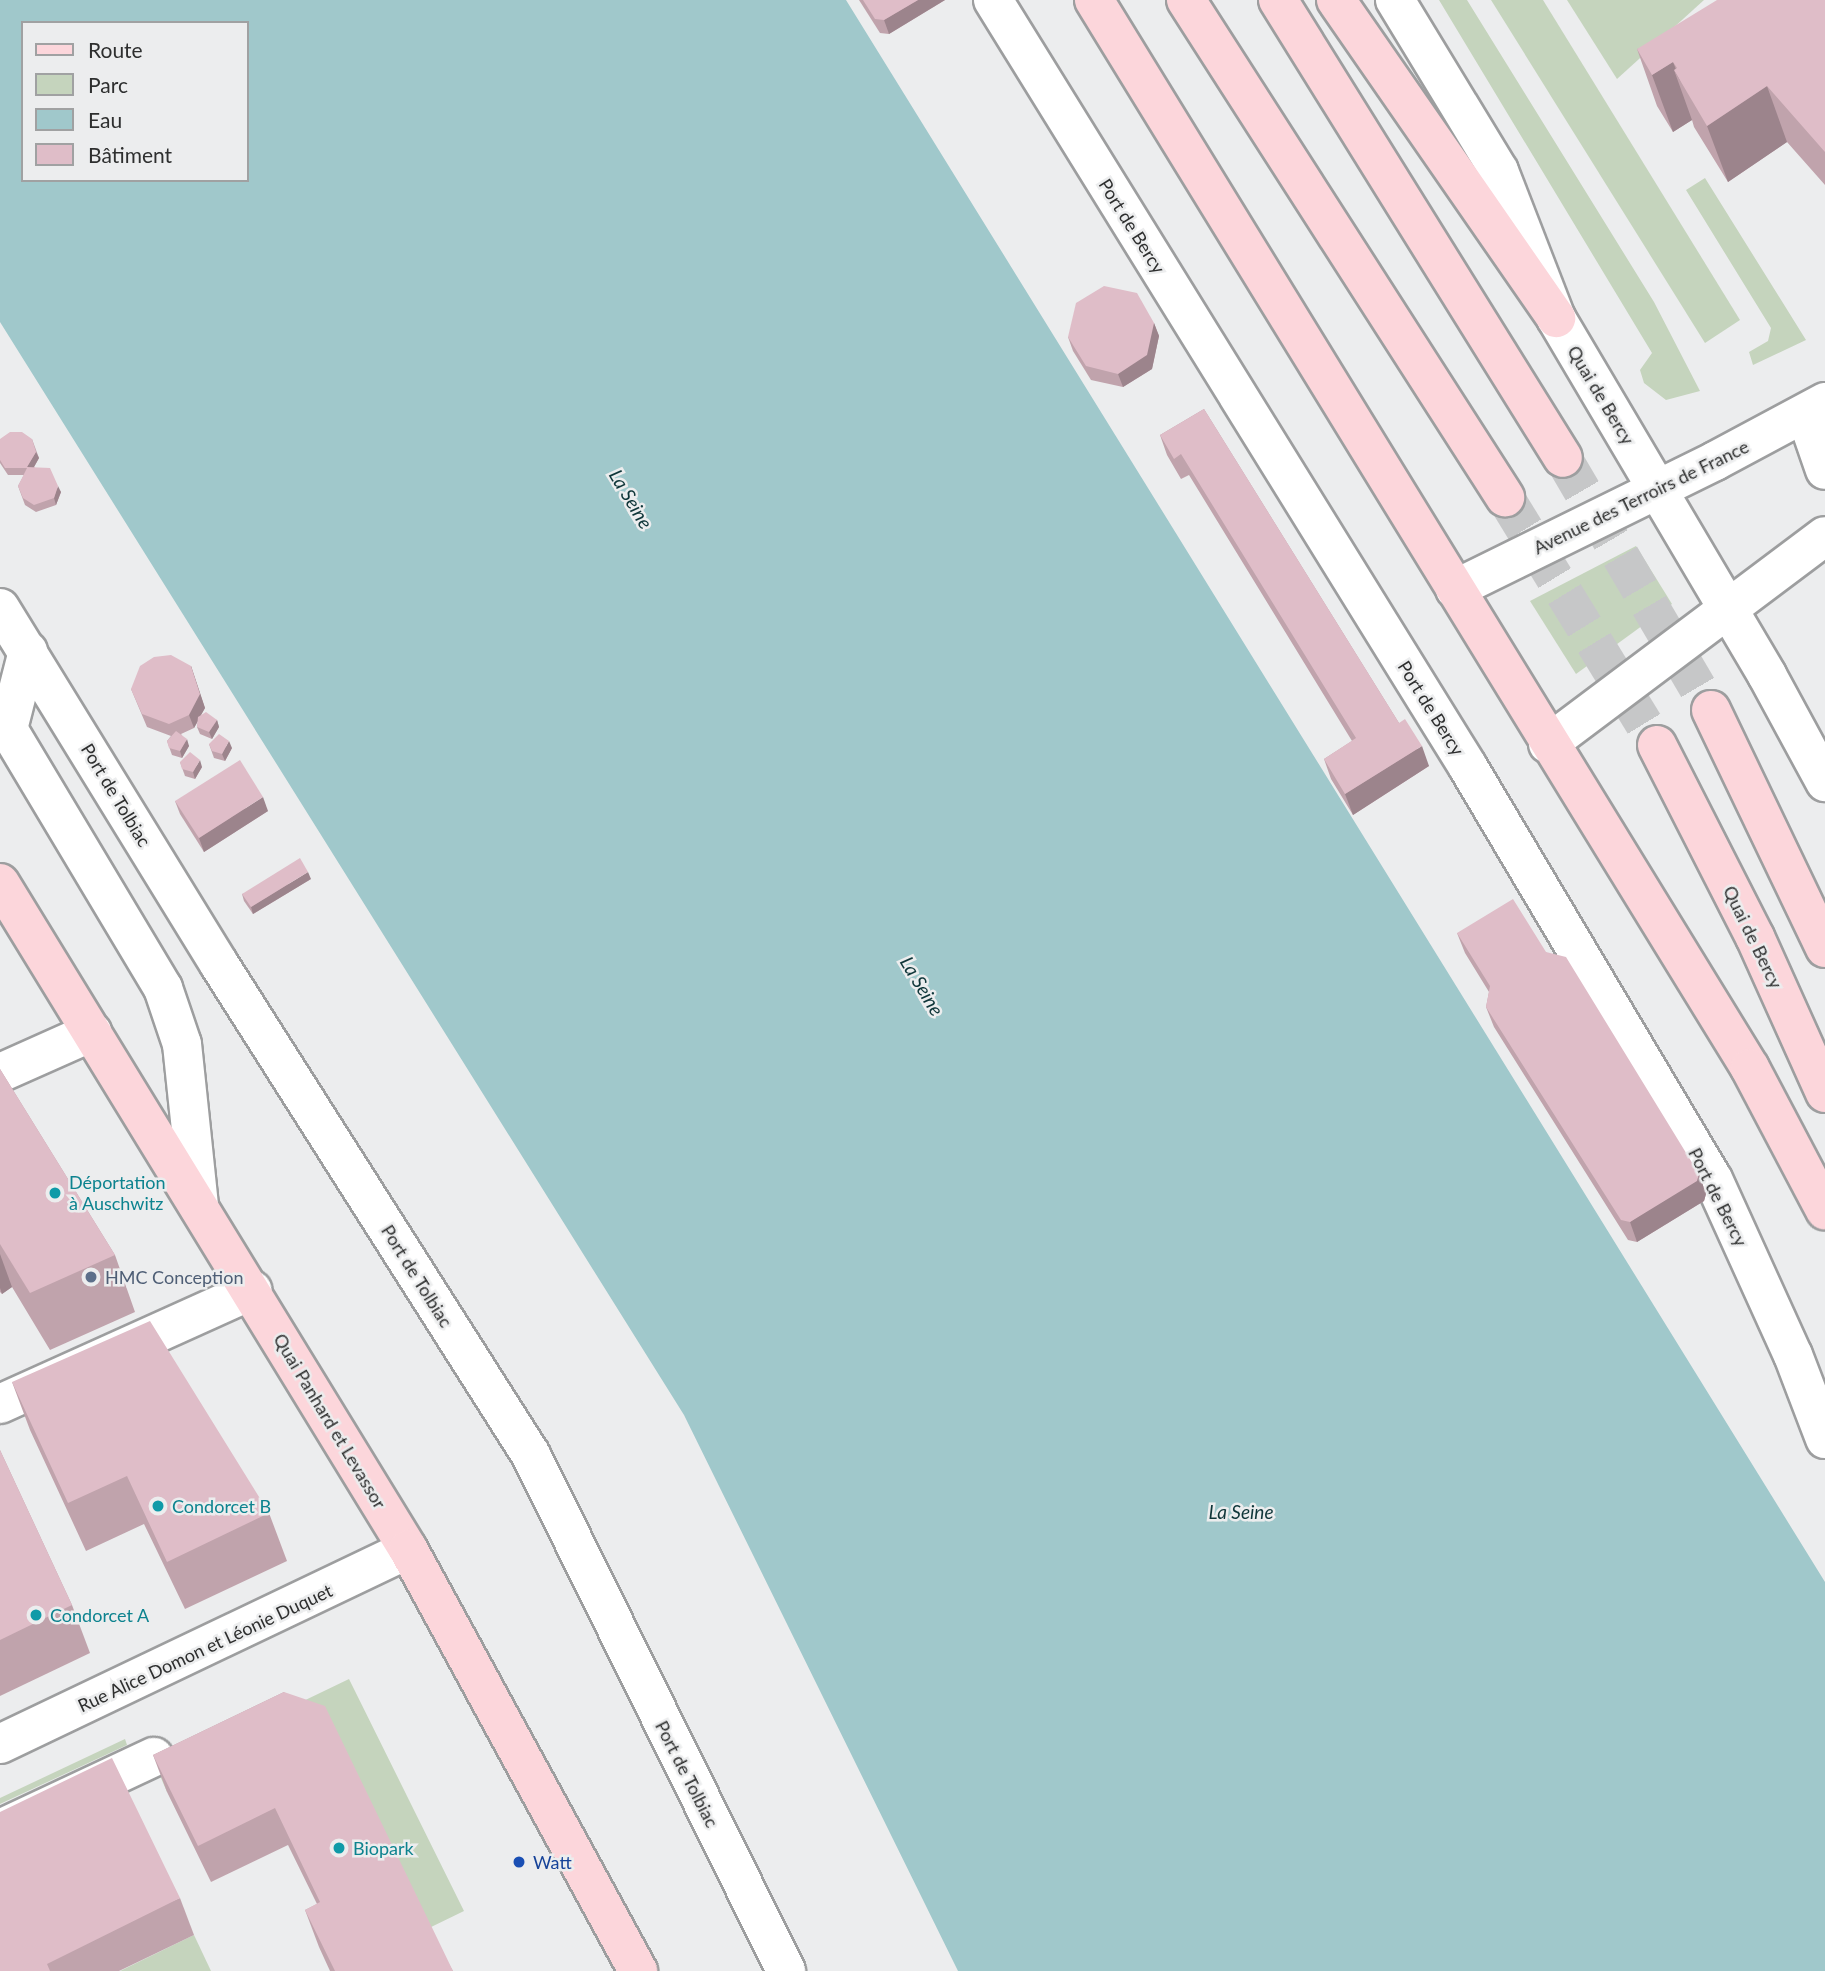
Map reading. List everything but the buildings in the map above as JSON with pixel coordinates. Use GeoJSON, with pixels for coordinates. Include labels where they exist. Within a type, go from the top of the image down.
{"type":"FeatureCollection","features":[{"type":"Feature","properties":{"kind":"main road"},"geometry":{"type":"LineString","coordinates":[[1094,0],[1548,744],[1750,1068],[1825,1210]]}},
{"type":"Feature","properties":{"kind":"main road"},"geometry":{"type":"LineString","coordinates":[[1186,0],[1505,497]]}},
{"type":"Feature","properties":{"kind":"main road"},"geometry":{"type":"LineString","coordinates":[[1278,0],[1563,458]]}},
{"type":"Feature","properties":{"kind":"main road"},"geometry":{"type":"LineString","coordinates":[[1336,0],[1556,318]]}},
{"type":"Feature","properties":{"kind":"main road"},"geometry":{"type":"LineString","coordinates":[[1711,710],[1825,948]]}},
{"type":"Feature","properties":{"kind":"main road","name":"Quai de Bercy"},"geometry":{"type":"LineString","coordinates":[[1657,745],[1755,937],[1825,1093]]}},
{"type":"Feature","properties":{"kind":"main road","name":"Quai Panhard et Levassor"},"geometry":{"type":"LineString","coordinates":[[0,883],[252,1290],[408,1549],[638,1971]]}},
{"type":"Feature","properties":{"kind":"main road"},"geometry":{"type":"LineString","coordinates":[[1755,937],[1825,1202]]}},
{"type":"Feature","properties":{"kind":"street","name":"Port de Bercy"},"geometry":{"type":"LineString","coordinates":[[993,0],[1468,767],[1713,1179],[1793,1355],[1825,1439]]}},
{"type":"Feature","properties":{"kind":"street","name":"Quai de Bercy"},"geometry":{"type":"LineString","coordinates":[[1395,0],[1499,171],[1556,318],[1728,608],[1825,782]]}},
{"type":"Feature","properties":{"kind":"street","name":"Avenue des Terroirs de France"},"geometry":{"type":"LineString","coordinates":[[1455,589],[1815,408]]}},
{"type":"Feature","properties":{"kind":"street"},"geometry":{"type":"LineString","coordinates":[[1815,408],[1825,470]]}},
{"type":"Feature","properties":{"kind":"street"},"geometry":{"type":"LineString","coordinates":[[1548,744],[1825,536]]}},
{"type":"Feature","properties":{"kind":"street","name":"Port de Tolbiac"},"geometry":{"type":"LineString","coordinates":[[0,608],[219,964],[531,1455],[786,1971]]}},
{"type":"Feature","properties":{"kind":"street"},"geometry":{"type":"LineString","coordinates":[[28,651],[8,729],[163,988],[182,1044],[199,1207]]}},
{"type":"Feature","properties":{"kind":"street"},"geometry":{"type":"LineString","coordinates":[[0,1073],[92,1032]]}},
{"type":"Feature","properties":{"kind":"street"},"geometry":{"type":"LineString","coordinates":[[0,1404],[252,1290]]}},
{"type":"Feature","properties":{"kind":"street","name":"Rue Alice Domon et Léonie Duquet"},"geometry":{"type":"LineString","coordinates":[[0,1744],[408,1549]]}},
{"type":"Feature","properties":{"kind":"street"},"geometry":{"type":"LineString","coordinates":[[0,1829],[154,1757]]}},
{"type":"Feature","properties":{"kind":"green space"},"geometry":{"type":"Polygon","coordinates":[[[1439,0],[1467,0],[1654,302],[1700,391],[1666,400],[1644,383],[1640,370],[1652,353],[1439,0]]]}},
{"type":"Feature","properties":{"kind":"green space"},"geometry":{"type":"Polygon","coordinates":[[[1491,0],[1543,0],[1740,320],[1705,343],[1491,0]]]}},
{"type":"Feature","properties":{"kind":"green space"},"geometry":{"type":"Polygon","coordinates":[[[1567,0],[1704,0],[1617,79],[1567,0]]]}},
{"type":"Feature","properties":{"kind":"green space"},"geometry":{"type":"Polygon","coordinates":[[[1705,178],[1806,340],[1753,365],[1749,352],[1768,341],[1771,328],[1686,190],[1705,178]]]}},
{"type":"Feature","properties":{"kind":"green space"},"geometry":{"type":"Polygon","coordinates":[[[1636,546],[1672,604],[1576,674],[1530,601],[1636,546]]]}},
{"type":"Feature","properties":{"kind":"green space"},"geometry":{"type":"Polygon","coordinates":[[[349,1679],[464,1911],[427,1929],[338,1743],[167,1792],[158,1771],[349,1679]]]}},
{"type":"Feature","properties":{"kind":"green space"},"geometry":{"type":"Polygon","coordinates":[[[125,1739],[127,1745],[0,1804],[0,1798],[125,1739]]]}},
{"type":"Feature","properties":{"kind":"green space"},"geometry":{"type":"Polygon","coordinates":[[[194,1935],[211,1971],[120,1971],[194,1935]]]}},
{"type":"Feature","properties":{"kind":"water","name":"La Seine"},"geometry":{"type":"Polygon","coordinates":[[[0,0],[846,0],[1825,1582],[1825,1971],[958,1971],[684,1415],[0,322],[0,0]]]}},
{"type":"Feature","properties":{"kind":"tunnel"},"geometry":{"type":"LineString","coordinates":[[1563,458],[1711,710]]}},
{"type":"Feature","properties":{"kind":"tunnel"},"geometry":{"type":"LineString","coordinates":[[1505,497],[1657,745]]}},
{"type":"Feature","properties":{"kind":"place","name":"Déportation à Auschwitz"},"geometry":{"type":"Point","coordinates":[55,1193]}},
{"type":"Feature","properties":{"kind":"place","name":"HMC Conception"},"geometry":{"type":"Point","coordinates":[91,1277]}},
{"type":"Feature","properties":{"kind":"place","name":"Condorcet B"},"geometry":{"type":"Point","coordinates":[158,1506]}},
{"type":"Feature","properties":{"kind":"place","name":"Condorcet A"},"geometry":{"type":"Point","coordinates":[36,1615]}},
{"type":"Feature","properties":{"kind":"place","name":"Biopark"},"geometry":{"type":"Point","coordinates":[339,1848]}},
{"type":"Feature","properties":{"kind":"place","name":"Watt"},"geometry":{"type":"Point","coordinates":[519,1862]}}]}
